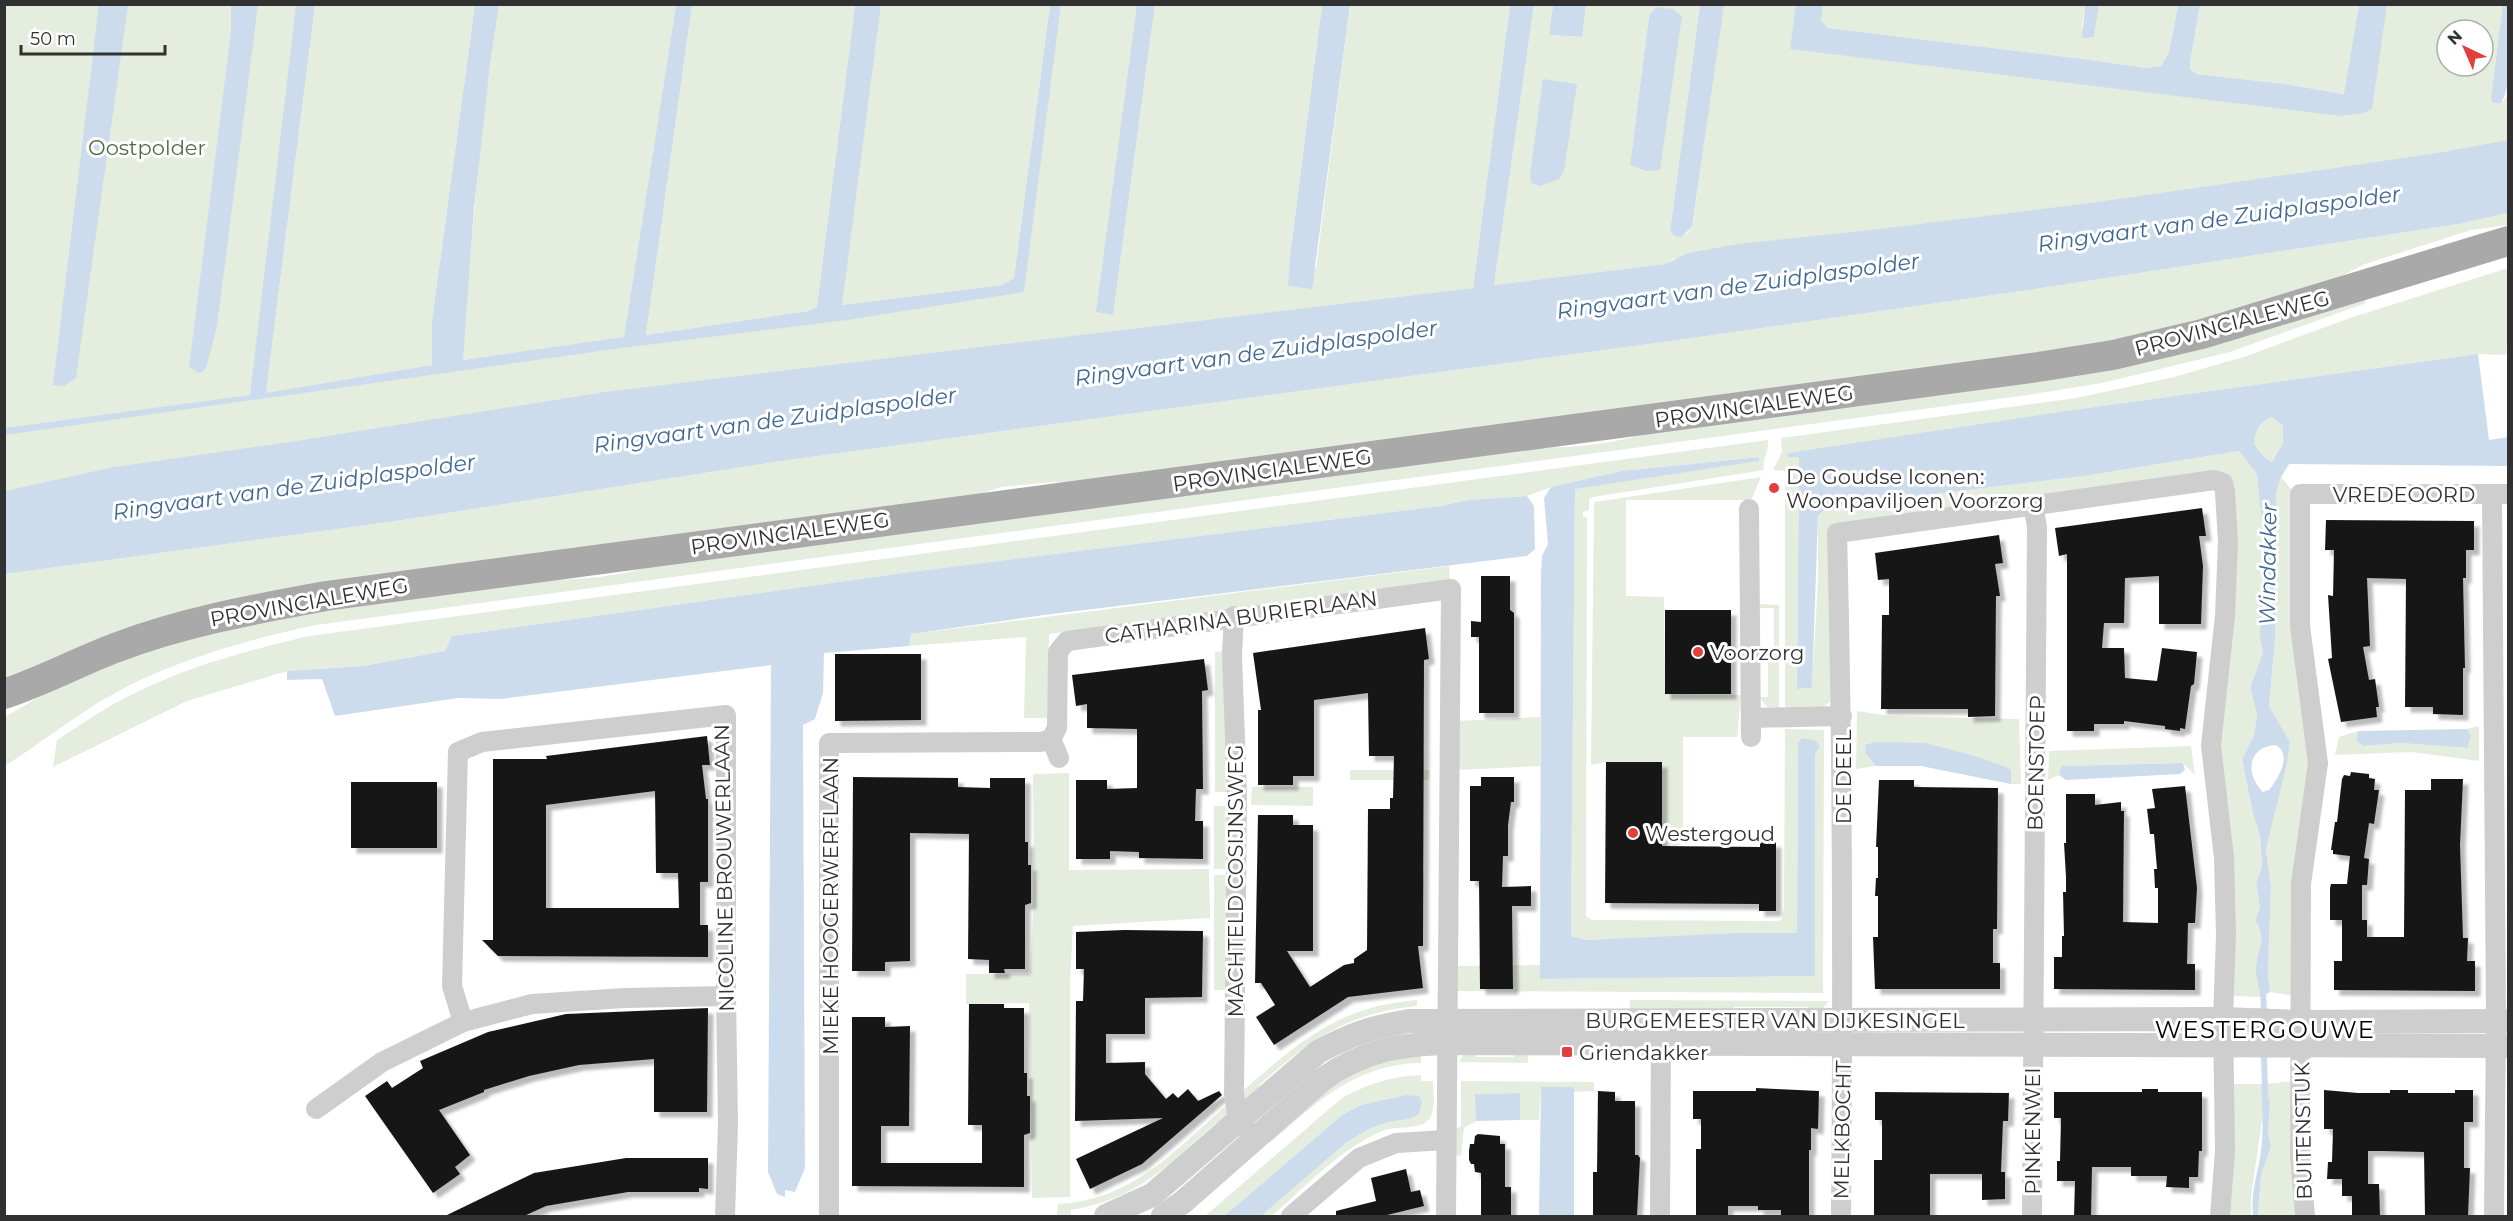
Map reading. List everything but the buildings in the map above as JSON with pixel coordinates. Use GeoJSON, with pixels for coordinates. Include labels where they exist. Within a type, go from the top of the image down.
{"type":"FeatureCollection","features":[{"type":"Feature","properties":{"kind":"main road","name":"PROVINCIALEWEG"},"geometry":{"type":"LineString","coordinates":[[4,694],[34,684],[117,647],[194,623],[326,596],[1862,392],[2113,355],[2223,328],[2508,241]]}},
{"type":"Feature","properties":{"kind":"main road","name":"PROVINCIALEWEG"},"geometry":{"type":"LineString","coordinates":[[4,709],[34,684]]}},
{"type":"Feature","properties":{"kind":"street"},"geometry":{"type":"LineString","coordinates":[[2033,505],[2214,480],[2223,483],[2226,492],[2229,542],[2225,616],[2211,744],[2224,858],[2226,935],[2223,1019],[2225,1151],[2220,1216]]}},
{"type":"Feature","properties":{"kind":"street","name":"VREDEOORD"},"geometry":{"type":"LineString","coordinates":[[2300,494],[2500,494]]}},
{"type":"Feature","properties":{"kind":"street","name":"BUITENSTUK"},"geometry":{"type":"LineString","coordinates":[[2300,494],[2300,626],[2318,763],[2301,884],[2300,1155],[2305,1216]]}},
{"type":"Feature","properties":{"kind":"street"},"geometry":{"type":"LineString","coordinates":[[2494,1216],[2502,1046],[2500,494]]}},
{"type":"Feature","properties":{"kind":"street","name":"DE DEEL"},"geometry":{"type":"LineString","coordinates":[[1843,1033],[1842,716],[1837,533],[2033,505]]}},
{"type":"Feature","properties":{"kind":"street","name":"BOENSTOEP"},"geometry":{"type":"LineString","coordinates":[[2033,505],[2037,527],[2033,1045]]}},
{"type":"Feature","properties":{"kind":"street"},"geometry":{"type":"LineString","coordinates":[[1749,509],[1751,727],[1842,716]]}},
{"type":"Feature","properties":{"kind":"street","name":"CATHARINA BURIERLAAN"},"geometry":{"type":"LineString","coordinates":[[1051,739],[1057,728],[1058,652],[1067,640],[1234,616],[1451,589],[1449,1019]]}},
{"type":"Feature","properties":{"kind":"street","name":"MACHTELD COSIJNSWEG"},"geometry":{"type":"LineString","coordinates":[[1234,616],[1232,654],[1237,795],[1233,1070],[1238,1120]]}},
{"type":"Feature","properties":{"kind":"street","name":"NICOLINE BROUWERLAAN"},"geometry":{"type":"LineString","coordinates":[[463,1022],[452,986],[458,752],[482,742],[726,715],[728,1124],[725,1216]]}},
{"type":"Feature","properties":{"kind":"street"},"geometry":{"type":"LineString","coordinates":[[1051,739],[1059,758]]}},
{"type":"Feature","properties":{"kind":"street","name":"MIEKE HOOGERWERFLAAN"},"geometry":{"type":"LineString","coordinates":[[829,1216],[829,743],[1034,742],[1051,739]]}},
{"type":"Feature","properties":{"kind":"street"},"geometry":{"type":"LineString","coordinates":[[316,1109],[382,1062],[463,1022],[532,1004],[625,998],[726,996]]}},
{"type":"Feature","properties":{"kind":"street"},"geometry":{"type":"LineString","coordinates":[[1446,1216],[1449,1019]]}},
{"type":"Feature","properties":{"kind":"street"},"geometry":{"type":"LineString","coordinates":[[1660,1019],[1662,1044],[1660,1216]]}},
{"type":"Feature","properties":{"kind":"street","name":"BURGEMEESTER VAN DIJKESINGEL"},"geometry":{"type":"LineString","coordinates":[[1106,1216],[1152,1195],[1318,1052],[1343,1038],[1380,1026],[1409,1020],[1660,1019],[2033,1045],[2223,1045],[2302,1034],[2502,1021]]}},
{"type":"Feature","properties":{"kind":"street","name":"BURGEMEESTER VAN DIJKESINGEL"},"geometry":{"type":"LineString","coordinates":[[1163,1216],[1183,1202],[1323,1079],[1342,1066],[1377,1051],[1398,1046],[1449,1043],[1662,1044],[2033,1021],[2223,1019],[2302,1034],[2502,1046]]}},
{"type":"Feature","properties":{"kind":"street","name":"MELKBOCHT"},"geometry":{"type":"LineString","coordinates":[[1841,1216],[1843,1033]]}},
{"type":"Feature","properties":{"kind":"street","name":"PINKENWEI"},"geometry":{"type":"LineString","coordinates":[[2032,1216],[2033,1045]]}},
{"type":"Feature","properties":{"kind":"street"},"geometry":{"type":"LineString","coordinates":[[1238,1120],[1255,1139]]}},
{"type":"Feature","properties":{"kind":"street"},"geometry":{"type":"LineString","coordinates":[[1291,1216],[1359,1158],[1396,1143],[1446,1140]]}},
{"type":"Feature","properties":{"kind":"green space","name":"Oostpolder"},"geometry":{"type":"Polygon","coordinates":[[[4,5],[307,5],[266,393],[315,5],[475,5],[432,320],[433,365],[285,391],[1023,292],[1061,5],[1150,5],[1113,315],[1155,5],[1322,5],[1290,256],[1289,286],[1316,268],[1350,5],[1510,5],[1473,288],[1107,332],[5,499],[4,5]]]}},
{"type":"Feature","properties":{"kind":"green space"},"geometry":{"type":"Polygon","coordinates":[[[499,5],[676,5],[624,338],[462,360],[482,137],[499,5]]]}},
{"type":"Feature","properties":{"kind":"green space"},"geometry":{"type":"Polygon","coordinates":[[[692,5],[855,5],[817,307],[808,311],[646,335],[692,5]]]}},
{"type":"Feature","properties":{"kind":"green space"},"geometry":{"type":"Polygon","coordinates":[[[881,5],[1050,5],[1014,278],[1002,285],[841,305],[881,5]]]}},
{"type":"Feature","properties":{"kind":"green space"},"geometry":{"type":"Polygon","coordinates":[[[1534,5],[1553,5],[1549,35],[1582,37],[1586,5],[1700,5],[1670,231],[1686,234],[1692,227],[1694,215],[1723,5],[1813,5],[1809,37],[2360,106],[2375,5],[2506,5],[2493,103],[2501,103],[2506,98],[2508,77],[2508,140],[2487,145],[2485,156],[1673,259],[1665,264],[1494,285],[1534,5]],[[1656,7],[1649,16],[1630,165],[1646,171],[1656,7]]]}},
{"type":"Feature","properties":{"kind":"green space"},"geometry":{"type":"Polygon","coordinates":[[[1823,5],[2085,5],[2082,25],[2094,37],[2099,5],[2178,5],[2169,52],[2161,66],[2146,68],[1828,28],[1821,20],[1823,5]]]}},
{"type":"Feature","properties":{"kind":"green space"},"geometry":{"type":"Polygon","coordinates":[[[2200,5],[2359,5],[2345,94],[2285,84],[2197,74],[2190,69],[2190,63],[2200,5]]]}},
{"type":"Feature","properties":{"kind":"green space"},"geometry":{"type":"Polygon","coordinates":[[[2508,213],[2508,225],[2471,230],[2365,264],[2326,284],[2208,321],[2062,351],[1093,484],[1053,482],[1001,487],[962,500],[317,586],[5,684],[5,574],[396,521],[788,460],[1671,341],[2035,289],[2458,224],[2508,213]]]}},
{"type":"Feature","properties":{"kind":"green space"},"geometry":{"type":"Polygon","coordinates":[[[2508,268],[2506,355],[2478,354],[2080,409],[1788,457],[1799,457],[1797,689],[1812,688],[1818,580],[1818,515],[1827,507],[2084,476],[2239,451],[2257,474],[2266,569],[2260,595],[2260,638],[2263,652],[2250,688],[2257,714],[2254,735],[2242,759],[2253,814],[2260,836],[2262,867],[2256,882],[2260,908],[2255,920],[2261,934],[2256,971],[2261,997],[2234,996],[2235,909],[2215,743],[2231,483],[1833,526],[1830,702],[1822,708],[1785,708],[1785,471],[1773,470],[1782,452],[1781,438],[2076,398],[2170,378],[2247,356],[2350,318],[2508,268]]]}},
{"type":"Feature","properties":{"kind":"green space"},"geometry":{"type":"Polygon","coordinates":[[[2363,298],[2366,303],[2230,352],[2102,383],[2028,395],[316,625],[222,649],[154,674],[99,702],[5,766],[5,717],[48,692],[92,669],[123,657],[222,629],[273,618],[530,580],[599,577],[650,567],[667,561],[1518,447],[1574,446],[1608,442],[1663,429],[2363,298]]]}},
{"type":"Feature","properties":{"kind":"green space"},"geometry":{"type":"Polygon","coordinates":[[[2273,417],[2283,426],[2283,443],[2272,462],[2263,456],[2253,444],[2258,428],[2273,417]]]}},
{"type":"Feature","properties":{"kind":"green space"},"geometry":{"type":"Polygon","coordinates":[[[1768,440],[1764,470],[1593,497],[1589,499],[1589,510],[1583,512],[1583,517],[1587,517],[1586,916],[1592,920],[1778,921],[1782,919],[1784,908],[1785,729],[1824,730],[1823,993],[1457,991],[1457,966],[1540,965],[1541,979],[1815,976],[1815,755],[1820,746],[1815,740],[1803,738],[1798,742],[1797,933],[1587,940],[1571,936],[1575,488],[1759,461],[1758,457],[1621,471],[1551,487],[1527,496],[1468,500],[1440,506],[910,572],[452,636],[445,651],[363,666],[287,671],[187,701],[53,767],[57,740],[127,697],[157,682],[200,666],[309,636],[1768,440]]]}},
{"type":"Feature","properties":{"kind":"green space"},"geometry":{"type":"Polygon","coordinates":[[[1761,477],[1751,500],[1626,500],[1626,596],[1664,597],[1665,694],[1741,695],[1737,737],[1683,737],[1683,832],[1679,846],[1662,846],[1662,762],[1606,762],[1591,765],[1594,505],[1595,502],[1761,477]]]}},
{"type":"Feature","properties":{"kind":"green space"},"geometry":{"type":"Polygon","coordinates":[[[2281,477],[2296,495],[2313,767],[2294,996],[2270,992],[2268,972],[2271,886],[2266,850],[2290,742],[2269,706],[2275,640],[2276,493],[2281,477]]]}},
{"type":"Feature","properties":{"kind":"green space"},"geometry":{"type":"Polygon","coordinates":[[[1449,566],[1450,583],[1049,634],[1047,718],[1024,718],[1026,637],[909,646],[911,634],[1449,566]]]}},
{"type":"Feature","properties":{"kind":"green space"},"geometry":{"type":"Polygon","coordinates":[[[1760,604],[1779,605],[1779,708],[1767,707],[1759,697],[1768,697],[1768,659],[1774,659],[1774,608],[1759,608],[1760,604]]]}},
{"type":"Feature","properties":{"kind":"green space"},"geometry":{"type":"Polygon","coordinates":[[[1230,650],[1229,792],[1215,792],[1215,652],[1230,650]]]}},
{"type":"Feature","properties":{"kind":"green space"},"geometry":{"type":"Polygon","coordinates":[[[1857,711],[1890,716],[2019,719],[2021,784],[2011,784],[2010,768],[1866,754],[1876,766],[1856,769],[1857,711]]]}},
{"type":"Feature","properties":{"kind":"green space"},"geometry":{"type":"Polygon","coordinates":[[[1540,717],[1540,766],[1457,770],[1457,721],[1540,717]]]}},
{"type":"Feature","properties":{"kind":"green space"},"geometry":{"type":"Polygon","coordinates":[[[2479,726],[2479,761],[2411,752],[2335,755],[2339,737],[2358,731],[2356,740],[2363,746],[2400,743],[2468,748],[2471,735],[2466,729],[2479,726]]]}},
{"type":"Feature","properties":{"kind":"green space"},"geometry":{"type":"Polygon","coordinates":[[[2191,746],[2195,775],[2183,763],[2061,766],[2059,775],[2048,780],[2049,751],[2191,746]]]}},
{"type":"Feature","properties":{"kind":"green space"},"geometry":{"type":"Polygon","coordinates":[[[1350,770],[1430,770],[1429,780],[1350,780],[1350,770]]]}},
{"type":"Feature","properties":{"kind":"green space"},"geometry":{"type":"Polygon","coordinates":[[[1069,773],[1069,870],[1209,869],[1210,918],[1073,926],[1070,981],[1070,1197],[1032,1198],[1029,1003],[966,1004],[966,974],[1030,974],[1034,896],[1033,774],[1069,773]]]}},
{"type":"Feature","properties":{"kind":"green space"},"geometry":{"type":"Polygon","coordinates":[[[1252,787],[1313,787],[1313,806],[1251,805],[1252,787]]]}},
{"type":"Feature","properties":{"kind":"green space"},"geometry":{"type":"Polygon","coordinates":[[[1214,806],[1229,806],[1229,869],[1214,869],[1214,806]]]}},
{"type":"Feature","properties":{"kind":"green space"},"geometry":{"type":"Polygon","coordinates":[[[1214,875],[1229,875],[1229,990],[1214,990],[1214,875]]]}},
{"type":"Feature","properties":{"kind":"green space"},"geometry":{"type":"Polygon","coordinates":[[[1417,1000],[1417,1006],[1369,1015],[1330,1031],[1296,1054],[1259,1085],[1263,1092],[1247,1102],[1239,1094],[1300,1044],[1341,1019],[1364,1010],[1417,1000]]]}},
{"type":"Feature","properties":{"kind":"green space"},"geometry":{"type":"Polygon","coordinates":[[[1630,1000],[1829,1001],[1819,1012],[1808,1015],[1807,1007],[1734,1007],[1734,1014],[1630,1014],[1630,1000]]]}},
{"type":"Feature","properties":{"kind":"green space"},"geometry":{"type":"Polygon","coordinates":[[[1421,1049],[1421,1063],[1397,1065],[1357,1078],[1321,1100],[1271,1142],[1265,1142],[1329,1081],[1421,1049]]]}},
{"type":"Feature","properties":{"kind":"green space"},"geometry":{"type":"Polygon","coordinates":[[[1476,1049],[1476,1057],[1514,1057],[1514,1049],[1528,1049],[1528,1063],[1459,1062],[1464,1054],[1476,1049]]]}},
{"type":"Feature","properties":{"kind":"green space"},"geometry":{"type":"Polygon","coordinates":[[[1421,1075],[1421,1081],[1433,1081],[1433,1110],[1426,1122],[1421,1125],[1387,1129],[1366,1139],[1337,1158],[1272,1216],[1261,1216],[1347,1142],[1369,1129],[1388,1122],[1410,1119],[1405,1095],[1361,1105],[1342,1115],[1224,1216],[1205,1216],[1342,1098],[1380,1082],[1421,1075]]]}},
{"type":"Feature","properties":{"kind":"green space"},"geometry":{"type":"Polygon","coordinates":[[[1461,1081],[1594,1082],[1594,1091],[1574,1092],[1574,1087],[1541,1087],[1539,1120],[1520,1120],[1519,1093],[1476,1094],[1476,1121],[1464,1128],[1461,1156],[1455,1155],[1455,1128],[1461,1127],[1461,1081]]]}},
{"type":"Feature","properties":{"kind":"green space"},"geometry":{"type":"Polygon","coordinates":[[[2293,1081],[2298,1216],[2258,1216],[2261,1175],[2271,1146],[2268,1131],[2270,1104],[2266,1084],[2293,1081]]]}},
{"type":"Feature","properties":{"kind":"green space"},"geometry":{"type":"Polygon","coordinates":[[[2231,1084],[2261,1084],[2263,1114],[2251,1196],[2251,1216],[2226,1216],[2231,1084]]]}},
{"type":"Feature","properties":{"kind":"green space"},"geometry":{"type":"Polygon","coordinates":[[[1228,1104],[1227,1118],[1221,1129],[1216,1123],[1151,1178],[1116,1197],[1095,1205],[1071,1210],[1071,1216],[1057,1216],[1058,1204],[1109,1193],[1151,1170],[1228,1104]]]}},
{"type":"Feature","properties":{"kind":"water"},"geometry":{"type":"Polygon","coordinates":[[[99,5],[128,5],[76,378],[64,386],[53,385],[99,5]]]}},
{"type":"Feature","properties":{"kind":"water"},"geometry":{"type":"Polygon","coordinates":[[[231,5],[258,5],[217,326],[207,365],[203,372],[198,373],[189,367],[231,31],[231,5]]]}},
{"type":"Feature","properties":{"kind":"water"},"geometry":{"type":"Polygon","coordinates":[[[296,5],[315,5],[266,393],[432,365],[432,320],[475,5],[499,5],[474,209],[463,360],[624,337],[676,5],[692,5],[646,335],[808,311],[817,307],[855,5],[881,5],[842,305],[1002,285],[1014,278],[1050,5],[1061,5],[1024,292],[847,320],[622,348],[5,435],[5,428],[250,395],[296,5]]]}},
{"type":"Feature","properties":{"kind":"water"},"geometry":{"type":"Polygon","coordinates":[[[1137,5],[1155,5],[1113,315],[1096,312],[1137,5]]]}},
{"type":"Feature","properties":{"kind":"water"},"geometry":{"type":"Polygon","coordinates":[[[1322,5],[1350,5],[1312,289],[1288,286],[1322,5]]]}},
{"type":"Feature","properties":{"kind":"water","name":"Ringvaart van de Zuidplaspolder"},"geometry":{"type":"Polygon","coordinates":[[[1510,5],[1534,5],[1494,285],[1665,264],[1688,253],[1738,244],[2098,202],[2438,153],[2508,140],[2508,213],[2458,224],[2035,289],[1671,341],[788,460],[396,521],[5,574],[5,491],[114,467],[290,442],[605,392],[1473,288],[1510,5]]]}},
{"type":"Feature","properties":{"kind":"water"},"geometry":{"type":"Polygon","coordinates":[[[1553,5],[1586,5],[1582,37],[1549,35],[1553,5]]]}},
{"type":"Feature","properties":{"kind":"water"},"geometry":{"type":"Polygon","coordinates":[[[1700,5],[1724,5],[1692,227],[1681,237],[1675,236],[1670,231],[1700,5]]]}},
{"type":"Feature","properties":{"kind":"water"},"geometry":{"type":"Polygon","coordinates":[[[1796,5],[1823,5],[1821,20],[1828,28],[2146,68],[2161,66],[2169,52],[2178,5],[2200,5],[2190,63],[2190,69],[2197,74],[2285,84],[2344,94],[2359,5],[2387,5],[2372,109],[2364,113],[2341,116],[1790,49],[1796,5]]]}},
{"type":"Feature","properties":{"kind":"water"},"geometry":{"type":"Polygon","coordinates":[[[2085,5],[2099,5],[2094,37],[2082,38],[2085,5]]]}},
{"type":"Feature","properties":{"kind":"water"},"geometry":{"type":"Polygon","coordinates":[[[2503,5],[2508,5],[2509,71],[2505,95],[2501,103],[2493,103],[2491,99],[2503,5]]]}},
{"type":"Feature","properties":{"kind":"water"},"geometry":{"type":"Polygon","coordinates":[[[1656,7],[1673,9],[1682,16],[1660,170],[1646,171],[1630,165],[1649,16],[1656,7]]]}},
{"type":"Feature","properties":{"kind":"water"},"geometry":{"type":"Polygon","coordinates":[[[1543,79],[1577,84],[1564,171],[1559,179],[1540,186],[1531,183],[1530,174],[1543,79]]]}},
{"type":"Feature","properties":{"kind":"water"},"geometry":{"type":"Polygon","coordinates":[[[2478,354],[2489,440],[2508,437],[2508,466],[2289,464],[2281,477],[2276,493],[2275,640],[2269,706],[2290,742],[2266,850],[2271,886],[2268,972],[2270,992],[2261,997],[2256,971],[2261,934],[2255,920],[2260,908],[2256,882],[2262,867],[2260,836],[2253,814],[2242,759],[2254,735],[2257,714],[2250,688],[2263,652],[2260,638],[2260,595],[2266,569],[2257,474],[2239,451],[2084,476],[1827,507],[1818,516],[1812,688],[1797,689],[1799,457],[1788,457],[1788,453],[2080,409],[2478,354]],[[2272,417],[2258,428],[2254,444],[2263,456],[2272,462],[2283,443],[2283,426],[2272,417]],[[2276,745],[2259,751],[2252,762],[2253,777],[2263,792],[2269,790],[2284,761],[2281,750],[2276,745]]]}},
{"type":"Feature","properties":{"kind":"water"},"geometry":{"type":"Polygon","coordinates":[[[1759,457],[1759,461],[1575,489],[1571,936],[1587,940],[1739,933],[1797,933],[1798,742],[1803,738],[1815,740],[1820,746],[1815,755],[1815,976],[1540,979],[1541,572],[1542,556],[1548,544],[1544,498],[1551,487],[1621,471],[1759,457]]]}},
{"type":"Feature","properties":{"kind":"water"},"geometry":{"type":"Polygon","coordinates":[[[1527,496],[1534,506],[1535,549],[1527,556],[1044,615],[911,634],[909,646],[824,653],[823,693],[815,719],[803,725],[805,1168],[795,1192],[785,1190],[785,1197],[777,1194],[768,1172],[771,665],[500,699],[458,698],[335,716],[322,679],[287,680],[287,671],[363,666],[445,651],[452,636],[910,572],[1440,506],[1468,500],[1527,496]]]}},
{"type":"Feature","properties":{"kind":"water"},"geometry":{"type":"Polygon","coordinates":[[[2466,729],[2471,735],[2468,748],[2400,743],[2363,746],[2356,740],[2358,731],[2466,729]]]}},
{"type":"Feature","properties":{"kind":"water"},"geometry":{"type":"Polygon","coordinates":[[[1875,742],[1925,743],[1975,756],[2011,769],[2011,784],[1921,766],[1876,766],[1866,754],[1865,745],[1875,742]]]}},
{"type":"Feature","properties":{"kind":"water"},"geometry":{"type":"Polygon","coordinates":[[[2183,763],[2185,770],[2180,774],[2066,780],[2059,775],[2061,766],[2183,763]]]}},
{"type":"Feature","properties":{"kind":"water"},"geometry":{"type":"Polygon","coordinates":[[[2261,1084],[2266,1084],[2270,1104],[2268,1131],[2271,1146],[2261,1175],[2258,1216],[2253,1216],[2253,1191],[2262,1143],[2261,1084]]]}},
{"type":"Feature","properties":{"kind":"water"},"geometry":{"type":"Polygon","coordinates":[[[1541,1087],[1574,1087],[1574,1216],[1539,1216],[1541,1087]]]}},
{"type":"Feature","properties":{"kind":"water"},"geometry":{"type":"Polygon","coordinates":[[[1520,1093],[1520,1120],[1476,1121],[1475,1094],[1520,1093]]]}},
{"type":"Feature","properties":{"kind":"water"},"geometry":{"type":"Polygon","coordinates":[[[1405,1095],[1419,1096],[1422,1102],[1419,1114],[1410,1119],[1388,1122],[1369,1129],[1347,1142],[1261,1216],[1224,1216],[1342,1115],[1361,1105],[1405,1095]]]}},
{"type":"Feature","properties":{"kind":"waterway","name":"Windakker"},"geometry":{"type":"LineString","coordinates":[[2263,991],[2264,1011]]}},
{"type":"Feature","properties":{"kind":"waterway","name":"Windakker"},"geometry":{"type":"LineString","coordinates":[[2264,1055],[2265,1091]]}},
{"type":"Feature","properties":{"kind":"place","name":"De Goudse Iconen: Woonpaviljoen Voorzorg"},"geometry":{"type":"Point","coordinates":[1774,488]}},
{"type":"Feature","properties":{"kind":"place","name":"Voorzorg"},"geometry":{"type":"Point","coordinates":[1698,652]}},
{"type":"Feature","properties":{"kind":"place","name":"Westergoud"},"geometry":{"type":"Point","coordinates":[1633,833]}},
{"type":"Feature","properties":{"kind":"place","name":"Griendakker"},"geometry":{"type":"Point","coordinates":[1567,1052]}},
{"type":"Feature","properties":{"kind":"district","name":"WESTERGOUWE"},"geometry":{"type":"Point","coordinates":[2265,1029]}}]}
